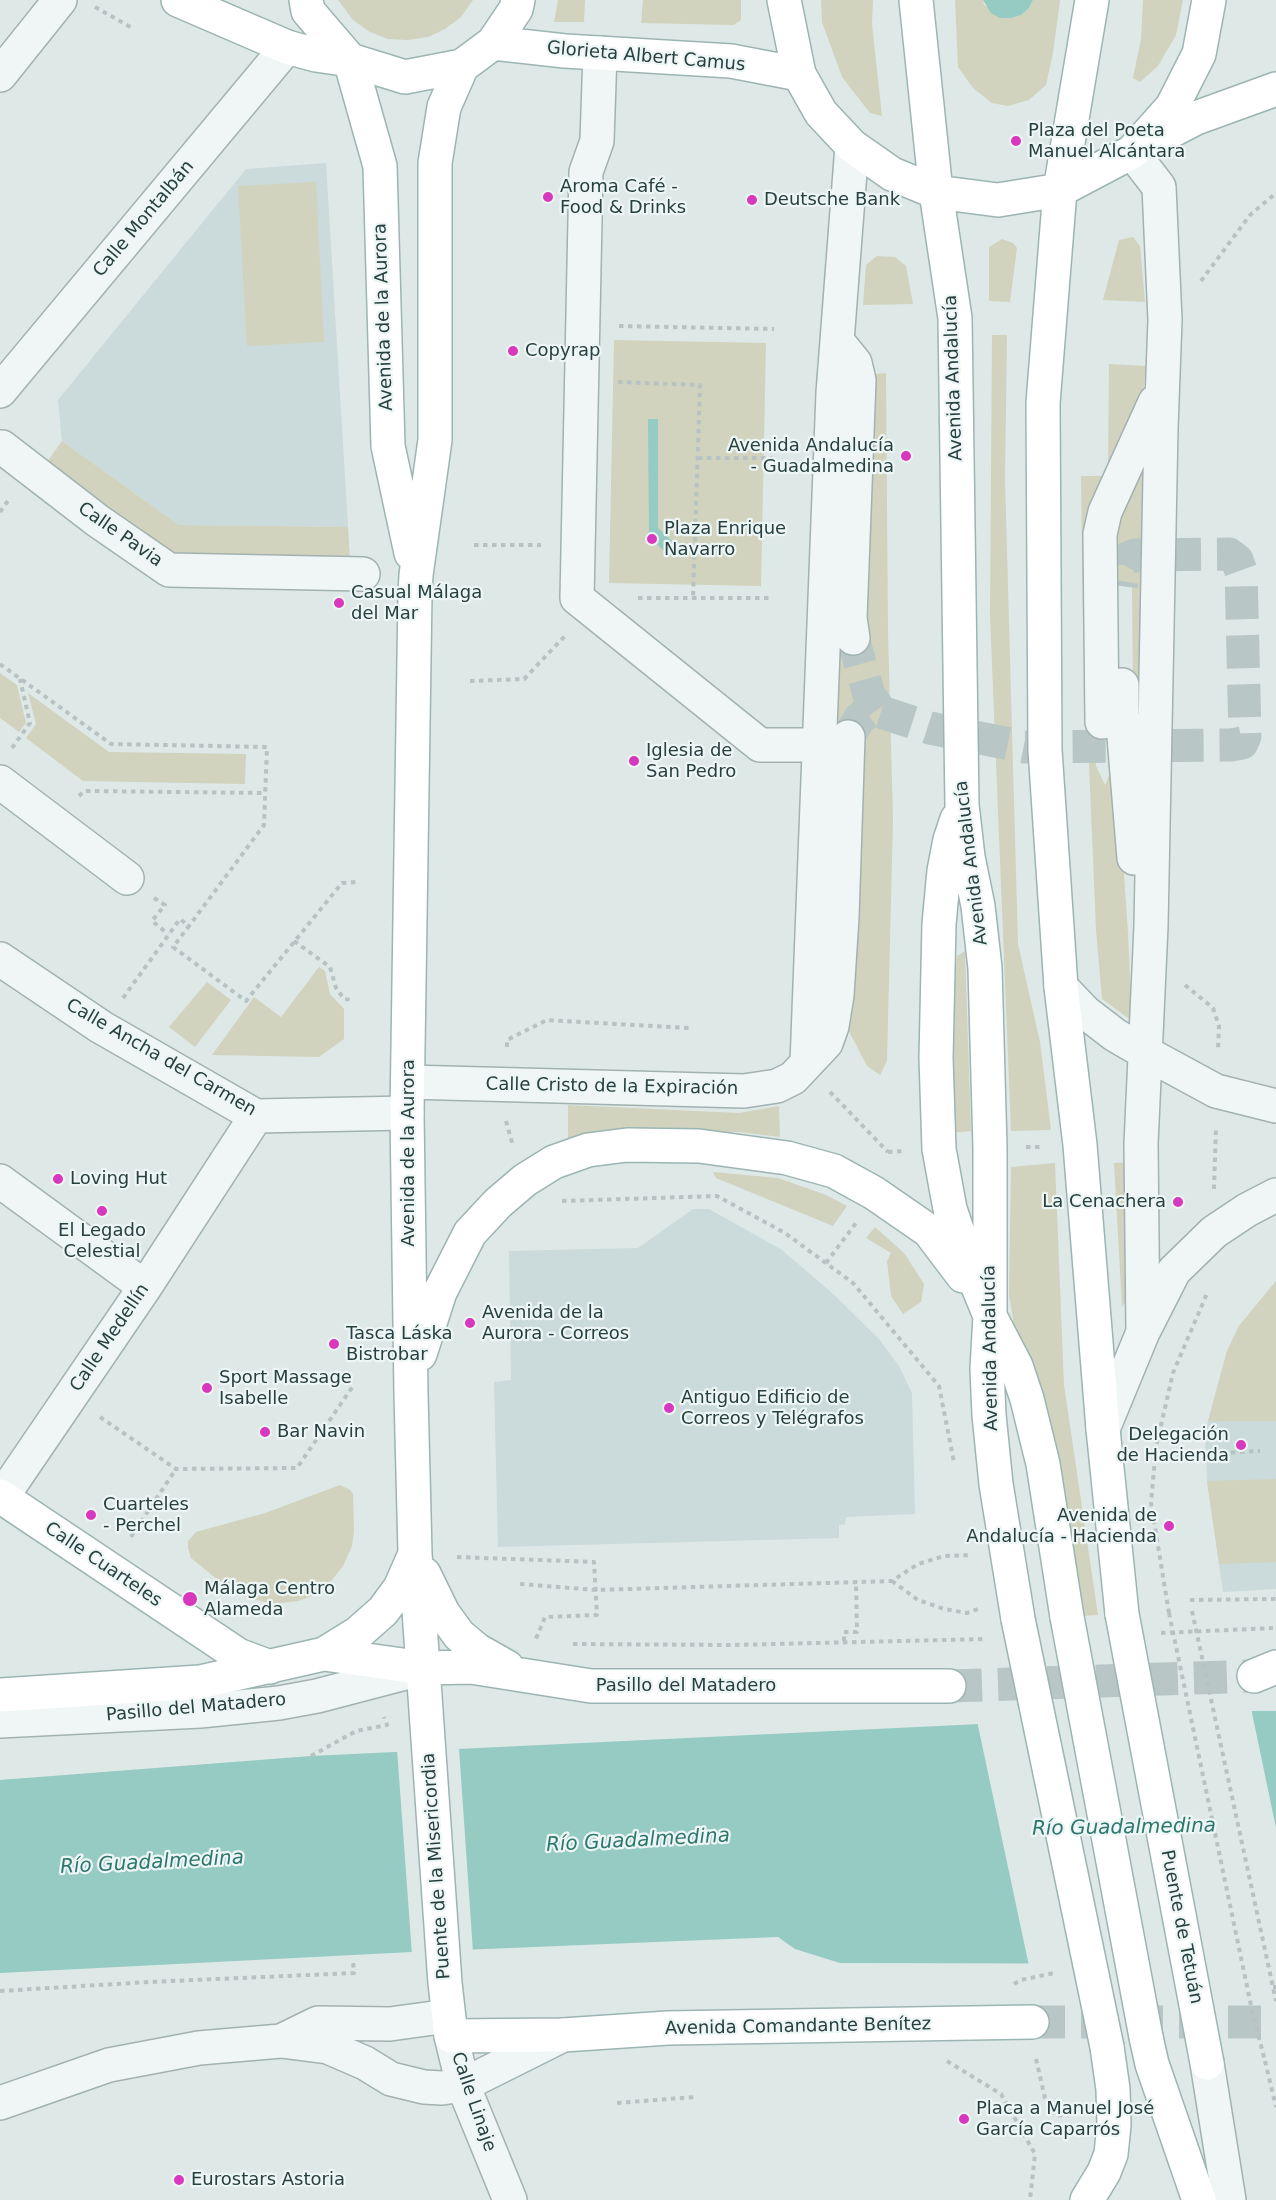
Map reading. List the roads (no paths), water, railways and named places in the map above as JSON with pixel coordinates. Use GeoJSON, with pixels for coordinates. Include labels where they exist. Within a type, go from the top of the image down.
{"type":"FeatureCollection","features":[{"type":"Feature","properties":{"kind":"main road"},"geometry":{"type":"LineString","coordinates":[[178,0],[287,47],[316,55],[350,60],[405,77],[462,66],[493,43],[516,9],[518,0]]}},
{"type":"Feature","properties":{"kind":"main road"},"geometry":{"type":"LineString","coordinates":[[784,0],[799,74],[821,113],[852,146],[892,174],[936,192],[998,200],[1060,190],[1196,118],[1276,90]]}},
{"type":"Feature","properties":{"kind":"main road","name":"Avenida Andalucía"},"geometry":{"type":"LineString","coordinates":[[916,0],[936,192],[955,318],[962,806],[985,968],[990,1148],[990,1316],[987,1369],[990,1426],[996,1484],[1018,1619],[1107,2047],[1113,2089],[1114,2125],[1111,2154],[1091,2195]]}},
{"type":"Feature","properties":{"kind":"main road"},"geometry":{"type":"LineString","coordinates":[[1092,0],[1060,190],[1043,415],[1045,750],[1061,987],[1080,1145],[1103,1429]]}},
{"type":"Feature","properties":{"kind":"main road"},"geometry":{"type":"LineString","coordinates":[[1132,152],[1172,107],[1198,54],[1209,0]]}},
{"type":"Feature","properties":{"kind":"main road"},"geometry":{"type":"LineString","coordinates":[[287,47],[307,5],[350,60]]}},
{"type":"Feature","properties":{"kind":"main road","name":"Glorieta Albert Camus"},"geometry":{"type":"LineString","coordinates":[[493,43],[600,53],[731,61],[799,74]]}},
{"type":"Feature","properties":{"kind":"main road","name":"Avenida de la Aurora"},"geometry":{"type":"LineString","coordinates":[[350,60],[380,166],[388,446],[416,575]]}},
{"type":"Feature","properties":{"kind":"main road","name":"Avenida de la Aurora"},"geometry":{"type":"LineString","coordinates":[[428,1730],[415,1553],[408,1098],[416,575],[435,440],[435,163],[444,107],[462,66]]}},
{"type":"Feature","properties":{"kind":"main road"},"geometry":{"type":"LineString","coordinates":[[962,806],[950,840],[944,871],[939,924],[936,1038],[939,1149],[950,1209],[969,1265],[990,1316],[1016,1366],[1038,1438],[1067,1617],[1152,2064],[1199,2200]]}},
{"type":"Feature","properties":{"kind":"main road"},"geometry":{"type":"LineString","coordinates":[[411,1384],[440,1292],[470,1233],[498,1203],[525,1180],[554,1162],[588,1150],[627,1145],[668,1144],[723,1149],[787,1158],[834,1171],[874,1193],[929,1231],[955,1263],[990,1316]]}},
{"type":"Feature","properties":{"kind":"main road","name":"Puente de Tetuán"},"geometry":{"type":"LineString","coordinates":[[1103,1429],[1122,1614],[1207,2063]]}},
{"type":"Feature","properties":{"kind":"main road","name":"Calle Cuarteles"},"geometry":{"type":"LineString","coordinates":[[1,1497],[238,1655],[270,1667]]}},
{"type":"Feature","properties":{"kind":"main road"},"geometry":{"type":"LineString","coordinates":[[415,1553],[433,1596],[459,1635],[477,1650],[521,1674]]}},
{"type":"Feature","properties":{"kind":"main road","name":"Pasillo del Matadero"},"geometry":{"type":"LineString","coordinates":[[0,1695],[200,1682],[324,1654],[358,1633],[383,1611],[400,1588],[415,1553]]}},
{"type":"Feature","properties":{"kind":"main road","name":"Pasillo del Matadero"},"geometry":{"type":"LineString","coordinates":[[324,1654],[424,1668],[471,1666],[591,1686],[949,1686]]}},
{"type":"Feature","properties":{"kind":"main road","name":"Puente de la Misericordia"},"geometry":{"type":"LineString","coordinates":[[428,1730],[448,2006]]}},
{"type":"Feature","properties":{"kind":"main road","name":"Avenida Comandante Benítez"},"geometry":{"type":"LineString","coordinates":[[448,2006],[563,2035],[668,2028],[1032,2022]]}},
{"type":"Feature","properties":{"kind":"street"},"geometry":{"type":"LineString","coordinates":[[1,73],[74,2]]}},
{"type":"Feature","properties":{"kind":"street","name":"Calle Montalbán"},"geometry":{"type":"LineString","coordinates":[[0,391],[287,47]]}},
{"type":"Feature","properties":{"kind":"street"},"geometry":{"type":"LineString","coordinates":[[600,53],[597,141],[586,172],[577,598],[760,745],[833,741],[832,393],[852,146]]}},
{"type":"Feature","properties":{"kind":"street"},"geometry":{"type":"LineString","coordinates":[[1132,152],[1159,187],[1166,320],[1162,384],[1151,926],[1141,1144],[1143,1332]]}},
{"type":"Feature","properties":{"kind":"street"},"geometry":{"type":"LineString","coordinates":[[837,341],[855,363],[859,380],[850,618],[853,638]]}},
{"type":"Feature","properties":{"kind":"street"},"geometry":{"type":"LineString","coordinates":[[1102,722],[1100,534],[1105,512],[1149,419],[1162,384]]}},
{"type":"Feature","properties":{"kind":"street","name":"Calle Pavia"},"geometry":{"type":"LineString","coordinates":[[2,447],[98,521],[169,570],[363,574]]}},
{"type":"Feature","properties":{"kind":"street"},"geometry":{"type":"LineString","coordinates":[[1121,586],[1122,713],[1136,874],[1140,898],[1151,926]]}},
{"type":"Feature","properties":{"kind":"street","name":"Calle Cristo de la Expiración"},"geometry":{"type":"LineString","coordinates":[[408,1098],[744,1091],[777,1086],[793,1078],[815,1073],[833,741]]}},
{"type":"Feature","properties":{"kind":"street"},"geometry":{"type":"LineString","coordinates":[[3,769],[53,822],[127,878]]}},
{"type":"Feature","properties":{"kind":"street","name":"Calle Ancha del Carmen"},"geometry":{"type":"LineString","coordinates":[[0,959],[101,1028],[256,1116],[408,1098]]}},
{"type":"Feature","properties":{"kind":"street"},"geometry":{"type":"LineString","coordinates":[[1061,987],[1085,1012],[1115,1035],[1146,1053],[1216,1091],[1276,1106]]}},
{"type":"Feature","properties":{"kind":"street","name":"Calle Medellín"},"geometry":{"type":"LineString","coordinates":[[1,1497],[145,1287],[256,1116]]}},
{"type":"Feature","properties":{"kind":"street"},"geometry":{"type":"LineString","coordinates":[[0,1181],[145,1287]]}},
{"type":"Feature","properties":{"kind":"street"},"geometry":{"type":"LineString","coordinates":[[1103,1429],[1143,1332],[1174,1271],[1214,1232],[1247,1210],[1276,1195]]}},
{"type":"Feature","properties":{"kind":"street","name":"Pasillo del Matadero"},"geometry":{"type":"LineString","coordinates":[[0,1721],[200,1711],[279,1703],[318,1696],[424,1668]]}},
{"type":"Feature","properties":{"kind":"street","name":"Avenida Comandante Benítez"},"geometry":{"type":"LineString","coordinates":[[281,2041],[318,2023],[390,2024],[448,2006]]}},
{"type":"Feature","properties":{"kind":"street","name":"Calle Linaje"},"geometry":{"type":"LineString","coordinates":[[448,2006],[463,2085],[510,2200]]}},
{"type":"Feature","properties":{"kind":"street"},"geometry":{"type":"LineString","coordinates":[[375,2024],[375,2069]]}},
{"type":"Feature","properties":{"kind":"street","name":"Avenida Comandante Benítez"},"geometry":{"type":"LineString","coordinates":[[0,2103],[109,2065],[199,2048],[281,2041],[328,2048],[392,2079],[424,2087],[442,2088],[463,2085],[563,2035]]}},
{"type":"Feature","properties":{"kind":"street"},"geometry":{"type":"LineString","coordinates":[[1207,2063],[1229,2200]]}},
{"type":"Feature","properties":{"kind":"water"},"geometry":{"type":"Polygon","coordinates":[[[983,0],[1033,0],[1029,8],[1021,15],[1000,18],[991,13],[983,0]]]}},
{"type":"Feature","properties":{"kind":"water"},"geometry":{"type":"Polygon","coordinates":[[[648,419],[658,419],[658,528],[672,541],[670,551],[663,550],[649,537],[648,419]]]}},
{"type":"Feature","properties":{"kind":"water","name":"Río Guadalmedina"},"geometry":{"type":"Polygon","coordinates":[[[1276,1711],[1276,1964],[840,1963],[795,1949],[778,1937],[412,1952],[0,1973],[0,1780],[311,1756],[1276,1711]]]}},
{"type":"Feature","properties":{"kind":"tunnel"},"geometry":{"type":"LineString","coordinates":[[881,712],[930,728],[1025,747],[1242,743],[1245,736],[1241,571],[1237,560],[1229,554],[1135,555],[1128,558],[1124,565],[1121,586]]}},
{"type":"Feature","properties":{"kind":"tunnel"},"geometry":{"type":"LineString","coordinates":[[848,737],[860,718],[867,713],[881,712],[869,695],[853,638]]}},
{"type":"Feature","properties":{"kind":"tunnel"},"geometry":{"type":"LineString","coordinates":[[949,1686],[1254,1676]]}},
{"type":"Feature","properties":{"kind":"tunnel"},"geometry":{"type":"LineString","coordinates":[[1032,2022],[1276,2022]]}},
{"type":"Feature","properties":{"kind":"place","name":"Plaza del Poeta Manuel Alcántara"},"geometry":{"type":"Point","coordinates":[1016,141]}},
{"type":"Feature","properties":{"kind":"place","name":"Aroma Café - Food & Drinks"},"geometry":{"type":"Point","coordinates":[548,197]}},
{"type":"Feature","properties":{"kind":"place","name":"Deutsche Bank"},"geometry":{"type":"Point","coordinates":[752,200]}},
{"type":"Feature","properties":{"kind":"place","name":"Copyrap"},"geometry":{"type":"Point","coordinates":[513,351]}},
{"type":"Feature","properties":{"kind":"place","name":"Avenida Andalucía - Guadalmedina"},"geometry":{"type":"Point","coordinates":[906,456]}},
{"type":"Feature","properties":{"kind":"place","name":"Plaza Enrique Navarro"},"geometry":{"type":"Point","coordinates":[652,539]}},
{"type":"Feature","properties":{"kind":"place","name":"Casual Málaga del Mar"},"geometry":{"type":"Point","coordinates":[339,603]}},
{"type":"Feature","properties":{"kind":"place","name":"Iglesia de San Pedro"},"geometry":{"type":"Point","coordinates":[634,761]}},
{"type":"Feature","properties":{"kind":"place","name":"Loving Hut"},"geometry":{"type":"Point","coordinates":[58,1179]}},
{"type":"Feature","properties":{"kind":"place","name":"La Cenachera"},"geometry":{"type":"Point","coordinates":[1178,1202]}},
{"type":"Feature","properties":{"kind":"place","name":"El Legado Celestial"},"geometry":{"type":"Point","coordinates":[102,1211]}},
{"type":"Feature","properties":{"kind":"place","name":"Avenida de la Aurora - Correos"},"geometry":{"type":"Point","coordinates":[470,1323]}},
{"type":"Feature","properties":{"kind":"place","name":"Tasca Láska Bistrobar"},"geometry":{"type":"Point","coordinates":[334,1344]}},
{"type":"Feature","properties":{"kind":"place","name":"Sport Massage Isabelle"},"geometry":{"type":"Point","coordinates":[207,1388]}},
{"type":"Feature","properties":{"kind":"place","name":"Antiguo Edificio de Correos y Telégrafos"},"geometry":{"type":"Point","coordinates":[669,1408]}},
{"type":"Feature","properties":{"kind":"place","name":"Bar Navin"},"geometry":{"type":"Point","coordinates":[265,1432]}},
{"type":"Feature","properties":{"kind":"place","name":"Delegación de Hacienda"},"geometry":{"type":"Point","coordinates":[1241,1445]}},
{"type":"Feature","properties":{"kind":"place","name":"Cuarteles - Perchel"},"geometry":{"type":"Point","coordinates":[91,1515]}},
{"type":"Feature","properties":{"kind":"place","name":"Avenida de Andalucía - Hacienda"},"geometry":{"type":"Point","coordinates":[1169,1526]}},
{"type":"Feature","properties":{"kind":"place","name":"Málaga Centro Alameda"},"geometry":{"type":"Point","coordinates":[190,1599]}},
{"type":"Feature","properties":{"kind":"place","name":"Placa a Manuel José García Caparrós"},"geometry":{"type":"Point","coordinates":[964,2119]}},
{"type":"Feature","properties":{"kind":"place","name":"Eurostars Astoria"},"geometry":{"type":"Point","coordinates":[179,2180]}}]}
